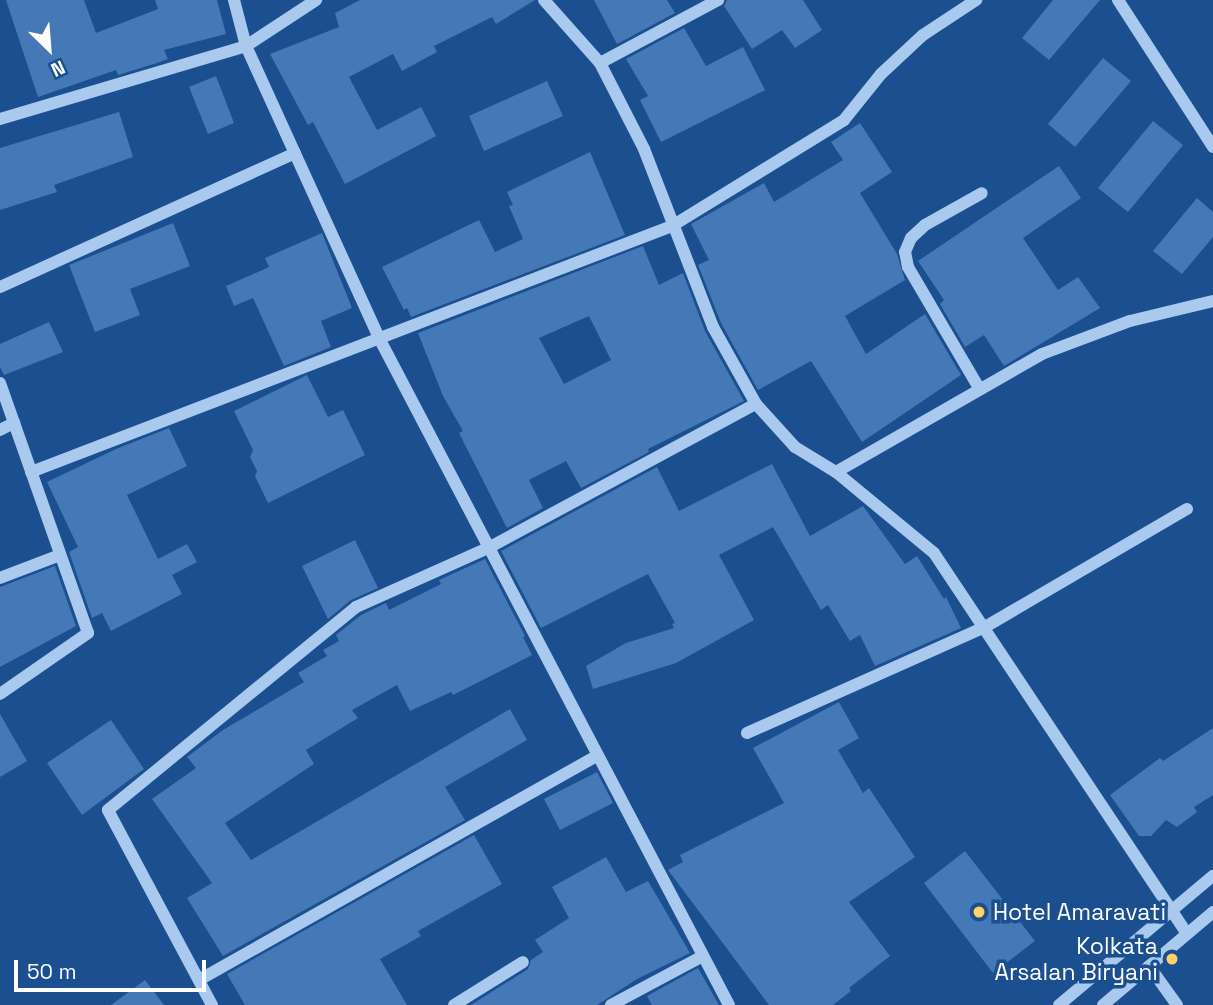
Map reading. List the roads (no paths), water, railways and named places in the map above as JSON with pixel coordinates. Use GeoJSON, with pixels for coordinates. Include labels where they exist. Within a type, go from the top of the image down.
{"type":"FeatureCollection","features":[{"type":"Feature","properties":{"kind":"street"},"geometry":{"type":"LineString","coordinates":[[234,0],[246,46],[379,338],[701,957],[729,1005]]}},
{"type":"Feature","properties":{"kind":"street"},"geometry":{"type":"LineString","coordinates":[[0,119],[246,46],[316,0]]}},
{"type":"Feature","properties":{"kind":"street"},"geometry":{"type":"LineString","coordinates":[[544,0],[600,62],[644,149],[713,327],[756,404],[795,447],[836,472],[934,553],[1187,934]]}},
{"type":"Feature","properties":{"kind":"street"},"geometry":{"type":"LineString","coordinates":[[600,62],[718,0]]}},
{"type":"Feature","properties":{"kind":"street"},"geometry":{"type":"LineString","coordinates":[[31,472],[672,226],[844,120],[881,74],[923,35],[976,0]]}},
{"type":"Feature","properties":{"kind":"street"},"geometry":{"type":"LineString","coordinates":[[1118,0],[1213,147]]}},
{"type":"Feature","properties":{"kind":"street"},"geometry":{"type":"LineString","coordinates":[[0,287],[295,153]]}},
{"type":"Feature","properties":{"kind":"street"},"geometry":{"type":"LineString","coordinates":[[979,388],[908,267],[905,252],[911,238],[925,225],[982,193]]}},
{"type":"Feature","properties":{"kind":"street"},"geometry":{"type":"LineString","coordinates":[[836,472],[1042,354],[1130,321],[1213,301]]}},
{"type":"Feature","properties":{"kind":"street"},"geometry":{"type":"LineString","coordinates":[[0,383],[88,633],[0,694]]}},
{"type":"Feature","properties":{"kind":"street"},"geometry":{"type":"LineString","coordinates":[[212,1005],[108,810],[356,607],[490,547],[756,404]]}},
{"type":"Feature","properties":{"kind":"street"},"geometry":{"type":"LineString","coordinates":[[0,430],[14,423]]}},
{"type":"Feature","properties":{"kind":"street"},"geometry":{"type":"LineString","coordinates":[[747,733],[985,627],[1187,509]]}},
{"type":"Feature","properties":{"kind":"street"},"geometry":{"type":"LineString","coordinates":[[0,578],[60,555]]}},
{"type":"Feature","properties":{"kind":"street"},"geometry":{"type":"LineString","coordinates":[[199,980],[597,756]]}},
{"type":"Feature","properties":{"kind":"street"},"geometry":{"type":"LineString","coordinates":[[1059,1005],[1213,876]]}},
{"type":"Feature","properties":{"kind":"street"},"geometry":{"type":"LineString","coordinates":[[1102,1005],[1213,912]]}},
{"type":"Feature","properties":{"kind":"street"},"geometry":{"type":"LineString","coordinates":[[611,1005],[701,957]]}},
{"type":"Feature","properties":{"kind":"street"},"geometry":{"type":"LineString","coordinates":[[454,1005],[523,962]]}},
{"type":"Feature","properties":{"kind":"street"},"geometry":{"type":"LineString","coordinates":[[1149,966],[1177,1005]]}},
{"type":"Feature","properties":{"kind":"place","name":"Hotel Amaravati"},"geometry":{"type":"Point","coordinates":[979,912]}},
{"type":"Feature","properties":{"kind":"place","name":"Kolkata Arsalan Biryani"},"geometry":{"type":"Point","coordinates":[1172,959]}}]}
